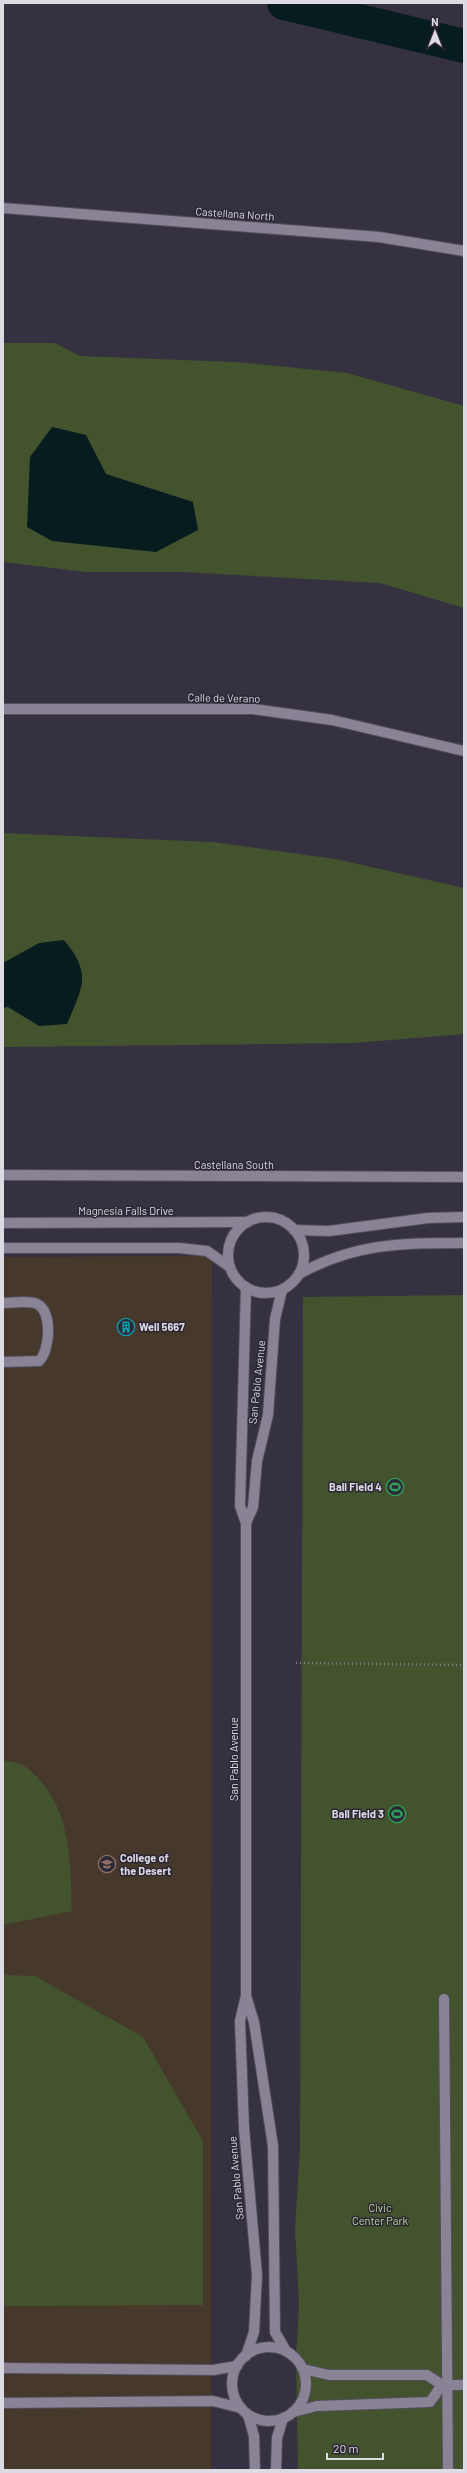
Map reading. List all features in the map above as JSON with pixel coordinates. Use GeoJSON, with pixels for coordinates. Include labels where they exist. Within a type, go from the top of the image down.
{"type":"FeatureCollection","features":[{"type":"Feature","properties":{"kind":"street","name":"Castellana North"},"geometry":{"type":"LineString","coordinates":[[3,208],[379,237],[464,251]]}},
{"type":"Feature","properties":{"kind":"street","name":"Calle de Verano"},"geometry":{"type":"LineString","coordinates":[[3,709],[253,709],[332,720],[464,751]]}},
{"type":"Feature","properties":{"kind":"street","name":"Castellana South"},"geometry":{"type":"LineString","coordinates":[[3,1175],[464,1177]]}},
{"type":"Feature","properties":{"kind":"street"},"geometry":{"type":"LineString","coordinates":[[294,1230],[329,1231],[428,1218],[464,1217]]}},
{"type":"Feature","properties":{"kind":"street"},"geometry":{"type":"LineString","coordinates":[[260,1218],[274,1218],[285,1222],[294,1230],[301,1240],[304,1251],[304,1263],[299,1274],[292,1283],[282,1290],[270,1293],[259,1292],[246,1287],[237,1279],[230,1267],[228,1254],[231,1241],[238,1230],[248,1222],[260,1218]]}},
{"type":"Feature","properties":{"kind":"street","name":"Magnesia Falls Drive"},"geometry":{"type":"LineString","coordinates":[[3,1223],[248,1222]]}},
{"type":"Feature","properties":{"kind":"street"},"geometry":{"type":"LineString","coordinates":[[299,1274],[321,1262],[348,1252],[408,1243],[464,1243]]}},
{"type":"Feature","properties":{"kind":"street"},"geometry":{"type":"LineString","coordinates":[[3,1248],[179,1248],[207,1251],[230,1267]]}},
{"type":"Feature","properties":{"kind":"street","name":"San Pablo Avenue"},"geometry":{"type":"LineString","coordinates":[[246,1287],[240,1506],[246,1522],[246,1996],[240,2021],[243,2105],[257,2275],[254,2332],[246,2356]]}},
{"type":"Feature","properties":{"kind":"street","name":"San Pablo Avenue"},"geometry":{"type":"LineString","coordinates":[[246,1522],[253,1507],[257,1461],[268,1415],[275,1319],[282,1290]]}},
{"type":"Feature","properties":{"kind":"street"},"geometry":{"type":"LineString","coordinates":[[3,1303],[36,1303],[43,1307],[47,1314],[47,1346],[44,1356],[39,1361],[3,1362]]}},
{"type":"Feature","properties":{"kind":"street","name":"San Pablo Avenue"},"geometry":{"type":"LineString","coordinates":[[246,1996],[254,2022],[273,2146],[275,2332],[286,2351]]}},
{"type":"Feature","properties":{"kind":"street"},"geometry":{"type":"LineString","coordinates":[[444,1999],[445,2385],[448,2470]]}},
{"type":"Feature","properties":{"kind":"street"},"geometry":{"type":"LineString","coordinates":[[3,2403],[213,2402],[244,2411],[260,2420],[272,2421],[284,2418],[293,2412],[301,2403],[305,2392],[306,2380],[302,2369],[296,2359],[286,2351],[274,2348],[261,2348],[246,2356],[238,2366],[232,2386],[235,2398],[244,2411],[254,2436],[255,2470]]}},
{"type":"Feature","properties":{"kind":"street"},"geometry":{"type":"LineString","coordinates":[[3,2368],[213,2370],[238,2366]]}},
{"type":"Feature","properties":{"kind":"street"},"geometry":{"type":"LineString","coordinates":[[302,2369],[329,2375],[428,2375],[445,2385],[464,2385]]}},
{"type":"Feature","properties":{"kind":"street"},"geometry":{"type":"LineString","coordinates":[[293,2412],[317,2406],[430,2402],[445,2385]]}},
{"type":"Feature","properties":{"kind":"street"},"geometry":{"type":"LineString","coordinates":[[276,2470],[277,2438],[284,2418]]}},
{"type":"Feature","properties":{"kind":"path"},"geometry":{"type":"LineString","coordinates":[[296,1663],[464,1664]]}},
{"type":"Feature","properties":{"kind":"shaded area"},"geometry":{"type":"Polygon","coordinates":[[[52,427],[86,435],[106,474],[193,502],[198,530],[156,552],[52,541],[27,527],[30,457],[52,427]]]}},
{"type":"Feature","properties":{"kind":"shaded area"},"geometry":{"type":"Polygon","coordinates":[[[64,940],[79,962],[82,980],[77,1000],[67,1024],[39,1026],[8,1007],[3,1008],[3,963],[39,943],[64,940]]]}},
{"type":"Feature","properties":{"kind":"shaded area","name":"College of the Desert"},"geometry":{"type":"Polygon","coordinates":[[[212,1256],[211,2470],[3,2470],[3,1257],[212,1256]]]}},
{"type":"Feature","properties":{"kind":"green space"},"geometry":{"type":"Polygon","coordinates":[[[5,343],[55,343],[80,356],[235,362],[347,373],[464,406],[464,608],[380,583],[182,572],[86,572],[3,562],[3,345],[5,343]]]}},
{"type":"Feature","properties":{"kind":"green space"},"geometry":{"type":"Polygon","coordinates":[[[3,833],[212,842],[336,859],[464,888],[464,1034],[355,1043],[3,1047],[3,833]]]}},
{"type":"Feature","properties":{"kind":"green space","name":"Civic Center Park"},"geometry":{"type":"Polygon","coordinates":[[[464,1295],[464,2470],[298,2470],[296,2359],[299,2304],[295,2229],[300,2148],[303,1297],[464,1295]]]}},
{"type":"Feature","properties":{"kind":"green space"},"geometry":{"type":"Polygon","coordinates":[[[3,1760],[26,1767],[41,1781],[52,1797],[66,1833],[69,1852],[72,1911],[3,1925],[3,1760]]]}},
{"type":"Feature","properties":{"kind":"green space"},"geometry":{"type":"Polygon","coordinates":[[[3,1975],[35,1976],[143,2037],[203,2141],[203,2305],[3,2306],[3,1975]]]}},
{"type":"Feature","properties":{"kind":"waterway"},"geometry":{"type":"LineString","coordinates":[[284,3],[464,46]]}},
{"type":"Feature","properties":{"kind":"place","name":"Well 5667"},"geometry":{"type":"Point","coordinates":[126,1327]}},
{"type":"Feature","properties":{"kind":"place","name":"Ball Field 4"},"geometry":{"type":"Point","coordinates":[395,1487]}},
{"type":"Feature","properties":{"kind":"place","name":"Ball Field 3"},"geometry":{"type":"Point","coordinates":[397,1814]}},
{"type":"Feature","properties":{"kind":"place","name":"College of the Desert"},"geometry":{"type":"Point","coordinates":[107,1864]}}]}
